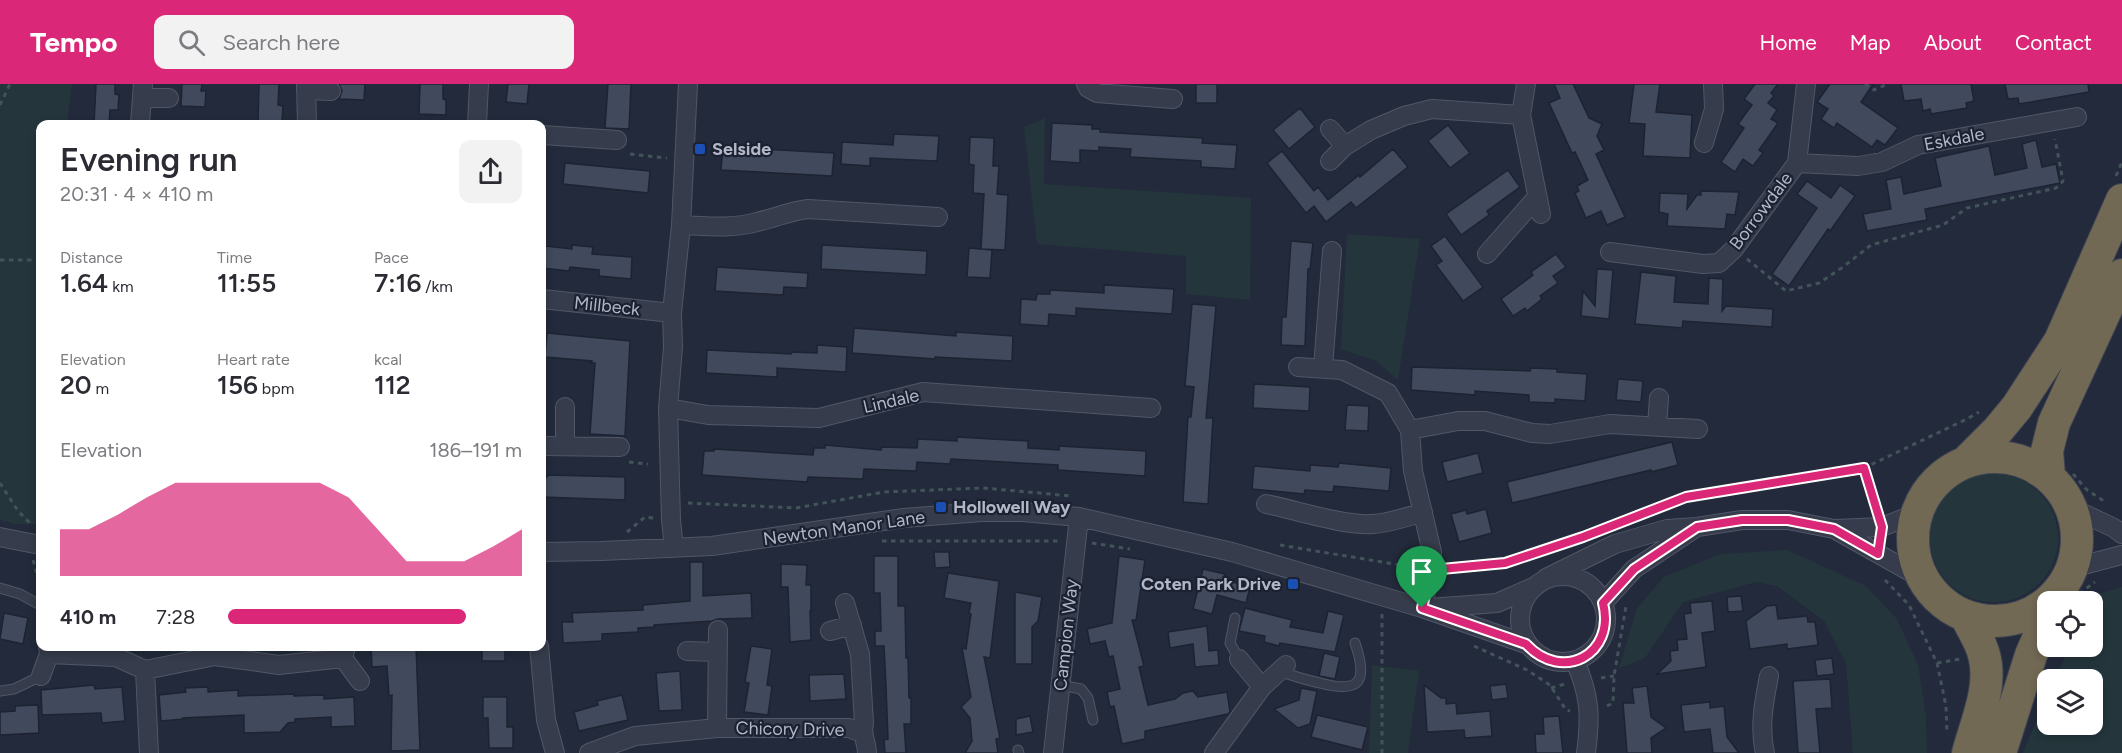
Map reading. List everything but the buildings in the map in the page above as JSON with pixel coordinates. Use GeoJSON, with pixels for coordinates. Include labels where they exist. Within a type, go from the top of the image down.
{"type":"FeatureCollection","features":[{"type":"Feature","properties":{"kind":"highway"},"geometry":{"type":"LineString","coordinates":[[2037,610],[2016,619],[1991,621],[1966,616],[1949,607],[1935,595],[1923,579],[1915,558],[1913,535],[1917,513],[1928,492],[1945,474],[1966,462],[2017,407],[2060,341],[2122,200]]}},
{"type":"Feature","properties":{"kind":"highway"},"geometry":{"type":"LineString","coordinates":[[2064,591],[2077,548],[2077,528],[2072,508],[2062,491],[2059,470],[2047,451],[2054,423],[2122,275]]}},
{"type":"Feature","properties":{"kind":"highway"},"geometry":{"type":"LineString","coordinates":[[1966,462],[1987,457],[2009,458],[2030,465],[2059,470]]}},
{"type":"Feature","properties":{"kind":"highway"},"geometry":{"type":"LineString","coordinates":[[1957,747],[1986,687],[1987,670],[1984,654],[1966,616]]}},
{"type":"Feature","properties":{"kind":"highway"},"geometry":{"type":"LineString","coordinates":[[2000,753],[2031,655],[2037,644]]}},
{"type":"Feature","properties":{"kind":"street"},"geometry":{"type":"LineString","coordinates":[[477,120],[479,84]]}},
{"type":"Feature","properties":{"kind":"street"},"geometry":{"type":"LineString","coordinates":[[674,548],[668,408],[673,347],[672,313],[681,225],[688,84]]}},
{"type":"Feature","properties":{"kind":"street"},"geometry":{"type":"LineString","coordinates":[[1086,84],[1088,88],[1097,93],[1151,91],[1173,99]]}},
{"type":"Feature","properties":{"kind":"street"},"geometry":{"type":"LineString","coordinates":[[1487,254],[1539,206],[1521,115],[1526,84]]}},
{"type":"Feature","properties":{"kind":"street"},"geometry":{"type":"LineString","coordinates":[[1704,143],[1714,109],[1713,84]]}},
{"type":"Feature","properties":{"kind":"street","name":"Borrowdale"},"geometry":{"type":"LineString","coordinates":[[1610,252],[1703,264],[1719,263],[1734,249],[1797,163],[1806,84]]}},
{"type":"Feature","properties":{"kind":"street"},"geometry":{"type":"LineString","coordinates":[[307,120],[306,87],[331,91]]}},
{"type":"Feature","properties":{"kind":"street"},"geometry":{"type":"LineString","coordinates":[[140,120],[142,91],[169,98]]}},
{"type":"Feature","properties":{"kind":"street"},"geometry":{"type":"LineString","coordinates":[[1330,161],[1345,146],[1371,130],[1404,116],[1432,109],[1521,115]]}},
{"type":"Feature","properties":{"kind":"street","name":"Eskdale"},"geometry":{"type":"LineString","coordinates":[[1797,163],[1858,166],[1882,162],[1918,145],[2078,117]]}},
{"type":"Feature","properties":{"kind":"street"},"geometry":{"type":"LineString","coordinates":[[1330,129],[1345,146]]}},
{"type":"Feature","properties":{"kind":"street"},"geometry":{"type":"LineString","coordinates":[[546,135],[617,140]]}},
{"type":"Feature","properties":{"kind":"street"},"geometry":{"type":"LineString","coordinates":[[681,225],[729,227],[757,223],[789,211],[808,208],[938,217]]}},
{"type":"Feature","properties":{"kind":"street"},"geometry":{"type":"LineString","coordinates":[[1323,368],[1332,250]]}},
{"type":"Feature","properties":{"kind":"street","name":"Millbeck"},"geometry":{"type":"LineString","coordinates":[[546,299],[672,313]]}},
{"type":"Feature","properties":{"kind":"street"},"geometry":{"type":"LineString","coordinates":[[1298,366],[1341,370],[1388,393],[1410,430],[1413,471],[1432,552],[1431,570],[1422,608]]}},
{"type":"Feature","properties":{"kind":"street","name":"Lindale"},"geometry":{"type":"LineString","coordinates":[[668,408],[708,415],[819,418],[923,392],[1152,408]]}},
{"type":"Feature","properties":{"kind":"street"},"geometry":{"type":"LineString","coordinates":[[1657,426],[1659,398]]}},
{"type":"Feature","properties":{"kind":"street"},"geometry":{"type":"LineString","coordinates":[[565,407],[565,446]]}},
{"type":"Feature","properties":{"kind":"street"},"geometry":{"type":"LineString","coordinates":[[1410,430],[1458,421],[1485,421],[1532,433],[1550,434],[1610,424],[1698,429]]}},
{"type":"Feature","properties":{"kind":"street"},"geometry":{"type":"LineString","coordinates":[[546,446],[620,447]]}},
{"type":"Feature","properties":{"kind":"street"},"geometry":{"type":"LineString","coordinates":[[1266,504],[1356,524],[1400,520],[1423,512]]}},
{"type":"Feature","properties":{"kind":"street"},"geometry":{"type":"LineString","coordinates":[[2072,508],[2122,534]]}},
{"type":"Feature","properties":{"kind":"street","name":"Newton Manor Lane"},"geometry":{"type":"LineString","coordinates":[[546,552],[712,546],[904,518],[943,515],[1022,512],[1079,517],[1232,552],[1422,608],[1526,644]]}},
{"type":"Feature","properties":{"kind":"street","name":"Newton Manor Lane"},"geometry":{"type":"LineString","coordinates":[[1422,608],[1497,603],[1615,544],[1667,529],[1742,520],[1788,520],[1834,529],[1882,527],[1917,513]]}},
{"type":"Feature","properties":{"kind":"street","name":"Campion Way"},"geometry":{"type":"LineString","coordinates":[[1053,753],[1079,517]]}},
{"type":"Feature","properties":{"kind":"street","name":"Newton Manor Lane"},"geometry":{"type":"LineString","coordinates":[[1603,603],[1634,569],[1697,527]]}},
{"type":"Feature","properties":{"kind":"street","name":"Newton Manor Lane"},"geometry":{"type":"LineString","coordinates":[[1834,529],[1923,579]]}},
{"type":"Feature","properties":{"kind":"street"},"geometry":{"type":"LineString","coordinates":[[0,537],[36,544]]}},
{"type":"Feature","properties":{"kind":"street"},"geometry":{"type":"LineString","coordinates":[[2069,591],[2116,557]]}},
{"type":"Feature","properties":{"kind":"street"},"geometry":{"type":"LineString","coordinates":[[1563,575],[1580,579],[1594,589],[1603,603],[1606,627],[1602,638],[1586,656],[1575,661],[1553,662],[1543,658],[1526,644],[1519,626],[1521,606],[1539,583],[1563,575]]}},
{"type":"Feature","properties":{"kind":"street"},"geometry":{"type":"LineString","coordinates":[[845,603],[860,654],[864,724],[862,733],[867,744],[867,753]]}},
{"type":"Feature","properties":{"kind":"street"},"geometry":{"type":"LineString","coordinates":[[830,631],[852,625]]}},
{"type":"Feature","properties":{"kind":"street","name":"Chicory Drive"},"geometry":{"type":"LineString","coordinates":[[717,728],[718,630]]}},
{"type":"Feature","properties":{"kind":"street"},"geometry":{"type":"LineString","coordinates":[[41,676],[48,651]]}},
{"type":"Feature","properties":{"kind":"street"},"geometry":{"type":"LineString","coordinates":[[58,651],[116,657],[145,670],[215,656],[279,665],[345,652],[360,681]]}},
{"type":"Feature","properties":{"kind":"street"},"geometry":{"type":"LineString","coordinates":[[539,651],[546,720],[555,753]]}},
{"type":"Feature","properties":{"kind":"street"},"geometry":{"type":"LineString","coordinates":[[687,651],[717,652]]}},
{"type":"Feature","properties":{"kind":"street"},"geometry":{"type":"LineString","coordinates":[[1239,659],[1262,687]]}},
{"type":"Feature","properties":{"kind":"street"},"geometry":{"type":"LineString","coordinates":[[1575,661],[1589,700],[1586,753]]}},
{"type":"Feature","properties":{"kind":"street"},"geometry":{"type":"LineString","coordinates":[[1214,753],[1262,687],[1282,668]]}},
{"type":"Feature","properties":{"kind":"street"},"geometry":{"type":"LineString","coordinates":[[145,670],[149,753]]}},
{"type":"Feature","properties":{"kind":"street"},"geometry":{"type":"LineString","coordinates":[[1765,753],[1762,729],[1764,699],[1769,676]]}},
{"type":"Feature","properties":{"kind":"street","name":"Chicory Drive"},"geometry":{"type":"LineString","coordinates":[[589,753],[635,736],[717,728],[849,728],[862,733]]}},
{"type":"Feature","properties":{"kind":"street"},"geometry":{"type":"LineString","coordinates":[[1589,729],[1598,753]]}},
{"type":"Feature","properties":{"kind":"lane"},"geometry":{"type":"LineString","coordinates":[[0,588],[20,594],[36,603]]}},
{"type":"Feature","properties":{"kind":"lane"},"geometry":{"type":"LineString","coordinates":[[1235,618],[1230,643],[1239,659]]}},
{"type":"Feature","properties":{"kind":"lane"},"geometry":{"type":"LineString","coordinates":[[1282,668],[1298,679],[1349,688],[1358,681],[1362,668],[1356,643]]}},
{"type":"Feature","properties":{"kind":"lane"},"geometry":{"type":"LineString","coordinates":[[0,692],[14,689],[41,676]]}},
{"type":"Feature","properties":{"kind":"lane"},"geometry":{"type":"LineString","coordinates":[[1061,686],[1081,689],[1088,698],[1093,720]]}},
{"type":"Feature","properties":{"kind":"path"},"geometry":{"type":"LineString","coordinates":[[0,105],[9,84]]}},
{"type":"Feature","properties":{"kind":"path"},"geometry":{"type":"LineString","coordinates":[[1865,84],[1874,90],[1888,84]]}},
{"type":"Feature","properties":{"kind":"path"},"geometry":{"type":"LineString","coordinates":[[1734,249],[1786,291],[1819,283],[1844,267],[1870,245],[1943,225],[1967,208],[2056,188],[2063,181],[2052,122]]}},
{"type":"Feature","properties":{"kind":"path"},"geometry":{"type":"LineString","coordinates":[[617,140],[628,154],[667,158]]}},
{"type":"Feature","properties":{"kind":"path"},"geometry":{"type":"LineString","coordinates":[[0,260],[36,260]]}},
{"type":"Feature","properties":{"kind":"path"},"geometry":{"type":"LineString","coordinates":[[1625,521],[1686,497],[1864,468],[1982,410]]}},
{"type":"Feature","properties":{"kind":"path"},"geometry":{"type":"LineString","coordinates":[[1864,468],[1882,527]]}},
{"type":"Feature","properties":{"kind":"path"},"geometry":{"type":"LineString","coordinates":[[2059,470],[2073,474],[2087,490],[2104,502]]}},
{"type":"Feature","properties":{"kind":"path"},"geometry":{"type":"LineString","coordinates":[[0,483],[18,511],[31,524],[36,544]]}},
{"type":"Feature","properties":{"kind":"path"},"geometry":{"type":"LineString","coordinates":[[1282,546],[1431,570],[1505,563],[1593,533]]}},
{"type":"Feature","properties":{"kind":"path"},"geometry":{"type":"LineString","coordinates":[[872,541],[1036,540],[1076,542],[1136,550]]}},
{"type":"Feature","properties":{"kind":"path"},"geometry":{"type":"LineString","coordinates":[[1878,554],[1874,569],[1909,605],[1937,663],[1957,747]]}},
{"type":"Feature","properties":{"kind":"path"},"geometry":{"type":"LineString","coordinates":[[2082,591],[2095,582],[2112,576],[2116,557]]}},
{"type":"Feature","properties":{"kind":"path"},"geometry":{"type":"LineString","coordinates":[[1613,702],[1614,676],[1626,603]]}},
{"type":"Feature","properties":{"kind":"path"},"geometry":{"type":"LineString","coordinates":[[1383,753],[1382,614],[1392,618]]}},
{"type":"Feature","properties":{"kind":"path"},"geometry":{"type":"LineString","coordinates":[[1473,646],[1527,670],[1550,686],[1566,710]]}},
{"type":"Feature","properties":{"kind":"shaded area"},"geometry":{"type":"Polygon","coordinates":[[[0,84],[72,84],[68,120],[36,120],[36,524],[15,524],[0,520],[0,84]]]}},
{"type":"Feature","properties":{"kind":"shaded area"},"geometry":{"type":"Polygon","coordinates":[[[1045,118],[1044,184],[1251,198],[1250,300],[1186,294],[1186,256],[1037,244],[1024,127],[1045,118]]]}},
{"type":"Feature","properties":{"kind":"shaded area"},"geometry":{"type":"Polygon","coordinates":[[[1347,234],[1420,239],[1398,380],[1376,361],[1341,349],[1347,234]]]}},
{"type":"Feature","properties":{"kind":"shaded area"},"geometry":{"type":"Polygon","coordinates":[[[1994,474],[2019,479],[2039,493],[2053,513],[2058,538],[2053,563],[2039,583],[2019,597],[1994,602],[1969,597],[1949,583],[1935,563],[1930,538],[1935,513],[1949,493],[1969,479],[1994,474]]]}},
{"type":"Feature","properties":{"kind":"shaded area"},"geometry":{"type":"Polygon","coordinates":[[[1787,550],[1866,586],[1897,619],[1918,665],[1926,716],[1927,753],[1853,753],[1846,663],[1824,621],[1777,586],[1756,582],[1683,602],[1645,658],[1619,668],[1637,608],[1664,577],[1720,554],[1787,550]]]}},
{"type":"Feature","properties":{"kind":"shaded area"},"geometry":{"type":"Polygon","coordinates":[[[2122,587],[2122,753],[2023,753],[2037,719],[2037,735],[2103,735],[2103,669],[2059,669],[2065,657],[2103,657],[2103,593],[2122,587]]]}},
{"type":"Feature","properties":{"kind":"shaded area"},"geometry":{"type":"Polygon","coordinates":[[[1372,665],[1419,671],[1408,753],[1369,753],[1372,665]]]}},
{"type":"Feature","properties":{"kind":"place","name":"Selside"},"geometry":{"type":"Point","coordinates":[700,149]}},
{"type":"Feature","properties":{"kind":"place","name":"Hollowell Way"},"geometry":{"type":"Point","coordinates":[941,507]}},
{"type":"Feature","properties":{"kind":"place","name":"Coten Park Drive"},"geometry":{"type":"Point","coordinates":[1293,584]}},
{"type":"Feature","properties":{"kind":"route"},"geometry":{"type":"LineString","coordinates":[[1864,468],[1882,527],[1878,554],[1834,529],[1788,520],[1742,520],[1697,527],[1634,569],[1603,603],[1606,627],[1595,648],[1586,656],[1564,663],[1543,658],[1526,644],[1422,608],[1431,570],[1505,563],[1583,537],[1686,497],[1864,468]]}}]}
